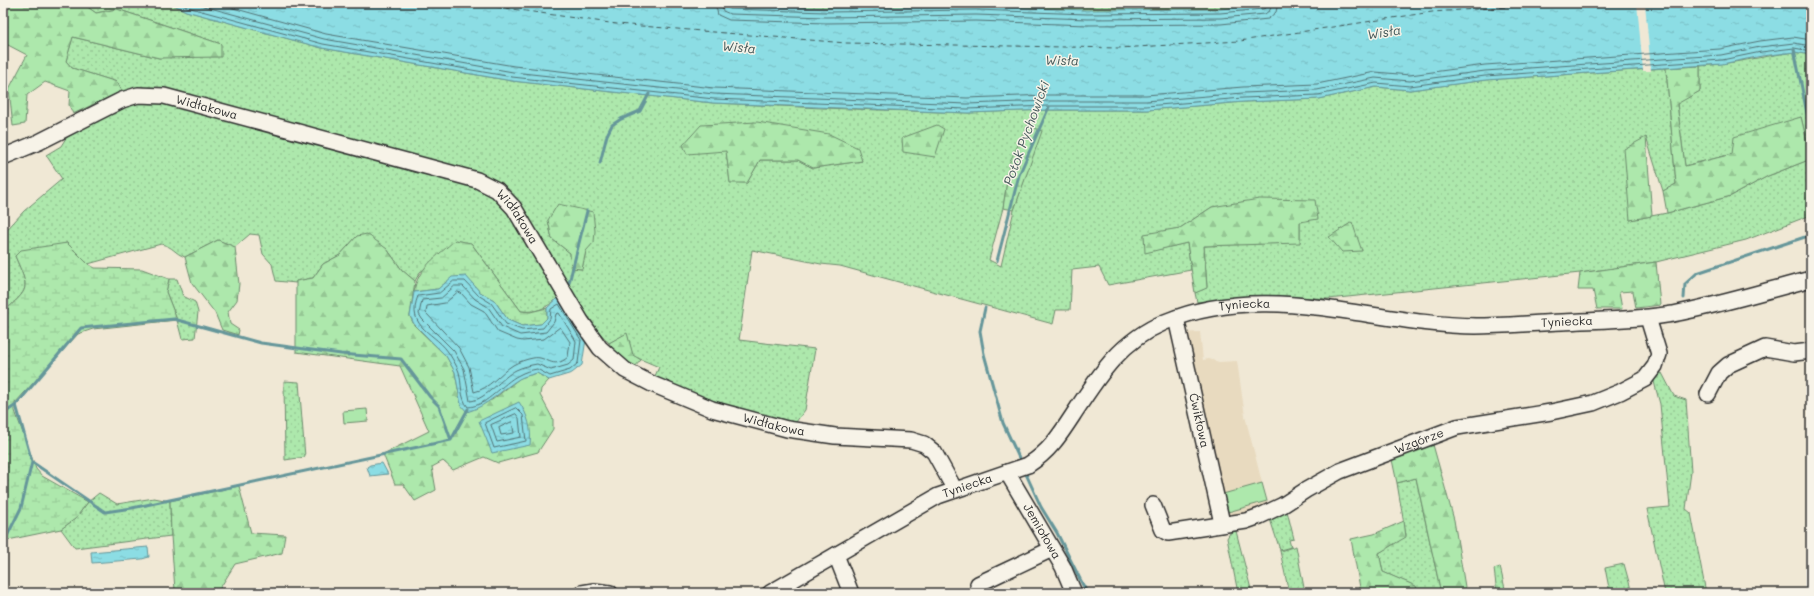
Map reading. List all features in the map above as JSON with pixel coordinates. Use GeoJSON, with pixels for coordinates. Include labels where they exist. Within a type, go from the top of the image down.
{"type":"FeatureCollection","features":[{"type":"Feature","properties":{"kind":"street","name":"Widłakowa"},"geometry":{"type":"LineString","coordinates":[[3,157],[39,142],[122,100],[138,95],[150,94],[164,96],[251,118],[476,180],[497,190],[514,208],[582,321],[600,348],[625,370],[652,384],[712,410],[787,428],[834,436],[911,440],[924,444],[934,452],[955,490]]}},
{"type":"Feature","properties":{"kind":"street","name":"Tyniecka"},"geometry":{"type":"LineString","coordinates":[[770,593],[918,507],[955,490],[1028,465],[1050,448],[1099,376],[1120,351],[1140,334],[1176,318],[1207,310],[1248,305],[1289,304],[1323,307],[1438,324],[1476,326],[1648,318],[1699,308],[1811,279]]}},
{"type":"Feature","properties":{"kind":"street","name":"Ćwikłowa"},"geometry":{"type":"LineString","coordinates":[[1176,318],[1222,524]]}},
{"type":"Feature","properties":{"kind":"street","name":"Wzgórze"},"geometry":{"type":"LineString","coordinates":[[1153,505],[1163,530],[1168,533],[1240,522],[1260,516],[1283,505],[1340,471],[1457,427],[1586,405],[1620,392],[1645,379],[1655,366],[1659,354],[1648,318]]}},
{"type":"Feature","properties":{"kind":"street"},"geometry":{"type":"LineString","coordinates":[[1708,394],[1719,373],[1728,365],[1765,348],[1794,353],[1811,351]]}},
{"type":"Feature","properties":{"kind":"street","name":"Jemiołowa"},"geometry":{"type":"LineString","coordinates":[[1007,472],[1052,549],[1074,593]]}},
{"type":"Feature","properties":{"kind":"street"},"geometry":{"type":"LineString","coordinates":[[978,584],[1052,549]]}},
{"type":"Feature","properties":{"kind":"street"},"geometry":{"type":"LineString","coordinates":[[836,555],[851,593]]}},
{"type":"Feature","properties":{"kind":"street"},"geometry":{"type":"LineString","coordinates":[[582,593],[594,591],[610,593]]}},
{"type":"Feature","properties":{"kind":"shaded area"},"geometry":{"type":"Polygon","coordinates":[[[1200,332],[1203,360],[1209,359],[1219,362],[1237,361],[1245,416],[1268,506],[1230,518],[1225,518],[1181,333],[1200,332]]]}},
{"type":"Feature","properties":{"kind":"green space"},"geometry":{"type":"Polygon","coordinates":[[[3,3],[82,3],[96,13],[117,9],[221,44],[221,57],[159,58],[73,37],[66,61],[72,68],[117,82],[122,91],[73,114],[69,105],[70,91],[45,82],[27,95],[25,124],[13,126],[9,89],[27,55],[8,45],[3,51],[3,3]]]}},
{"type":"Feature","properties":{"kind":"green space"},"geometry":{"type":"Polygon","coordinates":[[[82,3],[170,3],[186,11],[322,48],[512,81],[713,103],[823,108],[968,113],[1048,110],[1147,110],[1244,102],[1319,99],[1376,87],[1410,90],[1486,80],[1666,68],[1676,184],[1663,191],[1646,137],[1630,220],[1667,213],[1731,196],[1768,176],[1811,159],[1811,215],[1746,240],[1656,262],[1580,273],[1328,299],[1284,296],[1197,302],[1195,293],[1207,287],[1204,246],[1300,242],[1300,222],[1212,207],[1180,228],[1144,235],[1146,252],[1187,243],[1191,270],[1108,285],[1099,267],[1072,270],[1070,310],[1056,310],[1053,324],[840,266],[821,264],[752,250],[739,340],[815,349],[805,410],[793,426],[735,410],[655,379],[659,367],[633,356],[627,334],[609,343],[593,325],[503,188],[146,89],[122,91],[117,82],[72,68],[66,61],[73,37],[159,58],[221,44],[117,9],[96,13],[82,3]],[[726,150],[730,182],[747,183],[760,160],[798,160],[813,168],[862,161],[726,150]],[[1010,161],[1003,208],[989,260],[1001,266],[1014,210],[1031,161],[1010,161]],[[548,220],[552,239],[570,253],[571,268],[582,269],[586,251],[548,220]]]}},
{"type":"Feature","properties":{"kind":"green space"},"geometry":{"type":"Polygon","coordinates":[[[655,3],[1284,3],[1232,9],[1178,12],[1168,9],[1112,10],[1096,13],[1045,9],[1014,14],[655,3]]]}},
{"type":"Feature","properties":{"kind":"green space"},"geometry":{"type":"Polygon","coordinates":[[[1795,52],[1811,55],[1811,158],[1801,117],[1732,154],[1685,166],[1677,103],[1700,91],[1700,66],[1724,64],[1795,52]]]}},
{"type":"Feature","properties":{"kind":"green space"},"geometry":{"type":"Polygon","coordinates":[[[1700,66],[1700,91],[1677,104],[1685,166],[1732,154],[1734,137],[1801,117],[1811,159],[1768,176],[1731,196],[1667,213],[1663,191],[1676,184],[1666,68],[1700,66]]]}},
{"type":"Feature","properties":{"kind":"green space"},"geometry":{"type":"Polygon","coordinates":[[[132,101],[168,102],[480,189],[494,196],[508,210],[555,288],[558,298],[541,309],[521,311],[471,243],[420,272],[415,281],[402,270],[387,249],[357,236],[340,255],[323,264],[313,278],[296,281],[296,283],[276,281],[272,264],[263,254],[259,235],[250,234],[235,247],[218,240],[185,257],[161,244],[88,264],[67,243],[15,256],[23,276],[25,288],[23,293],[3,313],[3,234],[24,211],[62,179],[46,155],[61,146],[66,138],[132,101]]]}},
{"type":"Feature","properties":{"kind":"green space"},"geometry":{"type":"Polygon","coordinates":[[[757,122],[829,134],[858,148],[862,161],[813,168],[798,160],[760,160],[747,183],[730,183],[726,151],[687,154],[683,145],[701,125],[757,122]]]}},
{"type":"Feature","properties":{"kind":"green space"},"geometry":{"type":"Polygon","coordinates":[[[937,125],[944,129],[935,157],[903,152],[902,138],[937,125]]]}},
{"type":"Feature","properties":{"kind":"green space"},"geometry":{"type":"Polygon","coordinates":[[[1028,125],[1042,131],[1014,210],[1003,208],[1010,161],[1028,125]]]}},
{"type":"Feature","properties":{"kind":"green space"},"geometry":{"type":"Polygon","coordinates":[[[1646,137],[1652,216],[1630,220],[1624,149],[1646,137]]]}},
{"type":"Feature","properties":{"kind":"green space"},"geometry":{"type":"Polygon","coordinates":[[[1259,199],[1315,200],[1318,219],[1300,222],[1300,243],[1204,246],[1207,288],[1195,293],[1187,243],[1145,253],[1144,234],[1180,228],[1212,207],[1259,199]]]}},
{"type":"Feature","properties":{"kind":"green space"},"geometry":{"type":"Polygon","coordinates":[[[558,204],[593,212],[595,231],[594,242],[586,251],[582,269],[571,268],[570,253],[552,239],[548,220],[558,204]]]}},
{"type":"Feature","properties":{"kind":"green space"},"geometry":{"type":"Polygon","coordinates":[[[1352,222],[1362,251],[1342,252],[1329,237],[1352,222]]]}},
{"type":"Feature","properties":{"kind":"green space"},"geometry":{"type":"Polygon","coordinates":[[[367,234],[387,249],[402,270],[415,281],[410,316],[414,325],[446,356],[455,372],[461,405],[492,400],[520,378],[537,373],[549,380],[541,389],[540,395],[553,419],[553,429],[538,452],[498,463],[484,457],[453,470],[443,461],[432,467],[436,490],[415,501],[403,484],[395,484],[383,454],[429,431],[400,366],[296,352],[296,281],[313,278],[323,264],[340,255],[357,236],[367,234]]]}},
{"type":"Feature","properties":{"kind":"green space"},"geometry":{"type":"Polygon","coordinates":[[[218,240],[235,247],[239,284],[237,300],[228,312],[230,324],[239,330],[238,335],[222,330],[215,313],[192,283],[185,257],[218,240]]]}},
{"type":"Feature","properties":{"kind":"green space"},"geometry":{"type":"Polygon","coordinates":[[[455,240],[471,243],[521,311],[530,312],[547,308],[547,318],[541,324],[522,326],[508,320],[494,300],[480,292],[466,277],[452,278],[438,289],[414,292],[419,276],[424,269],[435,257],[455,240]]]}},
{"type":"Feature","properties":{"kind":"green space"},"geometry":{"type":"Polygon","coordinates":[[[67,243],[88,264],[95,268],[142,269],[169,279],[166,292],[177,320],[93,329],[78,334],[15,403],[15,411],[36,469],[42,476],[88,502],[75,519],[61,529],[3,541],[3,313],[23,293],[25,288],[23,276],[15,256],[21,250],[67,243]]]}},
{"type":"Feature","properties":{"kind":"green space"},"geometry":{"type":"Polygon","coordinates":[[[1656,262],[1660,305],[1636,308],[1633,291],[1619,292],[1622,309],[1597,309],[1593,290],[1578,290],[1580,273],[1656,262]]]}},
{"type":"Feature","properties":{"kind":"green space"},"geometry":{"type":"Polygon","coordinates":[[[169,279],[177,279],[183,296],[195,302],[198,312],[195,338],[182,339],[177,320],[166,292],[169,279]]]}},
{"type":"Feature","properties":{"kind":"green space"},"geometry":{"type":"Polygon","coordinates":[[[627,333],[633,355],[641,360],[634,368],[617,355],[609,343],[627,333]]]}},
{"type":"Feature","properties":{"kind":"green space"},"geometry":{"type":"Polygon","coordinates":[[[1662,373],[1674,396],[1686,400],[1691,472],[1686,509],[1691,513],[1706,593],[1665,593],[1647,509],[1670,507],[1660,404],[1653,378],[1662,373]]]}},
{"type":"Feature","properties":{"kind":"green space"},"geometry":{"type":"Polygon","coordinates":[[[284,381],[299,382],[305,457],[285,460],[284,381]]]}},
{"type":"Feature","properties":{"kind":"green space"},"geometry":{"type":"Polygon","coordinates":[[[367,409],[368,421],[344,423],[343,411],[367,409]]]}},
{"type":"Feature","properties":{"kind":"green space"},"geometry":{"type":"Polygon","coordinates":[[[1432,441],[1454,520],[1466,593],[1441,593],[1416,478],[1397,483],[1391,455],[1432,441]]]}},
{"type":"Feature","properties":{"kind":"green space"},"geometry":{"type":"Polygon","coordinates":[[[1416,478],[1441,593],[1418,593],[1415,586],[1383,572],[1379,553],[1406,536],[1397,483],[1416,478]]]}},
{"type":"Feature","properties":{"kind":"green space"},"geometry":{"type":"Polygon","coordinates":[[[1262,483],[1267,501],[1228,512],[1223,494],[1262,483]]]}},
{"type":"Feature","properties":{"kind":"green space"},"geometry":{"type":"Polygon","coordinates":[[[239,486],[251,533],[285,535],[282,553],[235,564],[217,593],[175,590],[170,501],[239,486]]]}},
{"type":"Feature","properties":{"kind":"green space"},"geometry":{"type":"Polygon","coordinates":[[[99,493],[117,504],[154,498],[170,501],[171,536],[75,548],[61,529],[75,519],[88,502],[99,493]]]}},
{"type":"Feature","properties":{"kind":"green space"},"geometry":{"type":"Polygon","coordinates":[[[1286,507],[1294,539],[1289,540],[1291,547],[1280,550],[1269,516],[1286,507]]]}},
{"type":"Feature","properties":{"kind":"green space"},"geometry":{"type":"Polygon","coordinates":[[[1404,521],[1406,537],[1379,553],[1383,572],[1416,586],[1418,593],[1361,593],[1351,539],[1374,534],[1404,521]]]}},
{"type":"Feature","properties":{"kind":"green space"},"geometry":{"type":"Polygon","coordinates":[[[1236,531],[1252,593],[1238,593],[1227,538],[1230,533],[1236,531]]]}},
{"type":"Feature","properties":{"kind":"green space"},"geometry":{"type":"Polygon","coordinates":[[[1296,546],[1305,593],[1289,593],[1280,551],[1296,546]]]}},
{"type":"Feature","properties":{"kind":"green space"},"geometry":{"type":"Polygon","coordinates":[[[1624,564],[1632,593],[1610,593],[1605,568],[1624,564]]]}},
{"type":"Feature","properties":{"kind":"green space"},"geometry":{"type":"Polygon","coordinates":[[[1500,567],[1506,593],[1497,593],[1494,569],[1500,567]]]}},
{"type":"Feature","properties":{"kind":"water","name":"Wisła"},"geometry":{"type":"Polygon","coordinates":[[[170,3],[655,3],[826,8],[976,6],[1087,10],[1220,9],[1284,3],[1811,3],[1811,55],[1795,52],[1762,56],[1722,64],[1486,80],[1410,90],[1376,87],[1319,99],[1244,102],[1147,110],[1048,110],[968,113],[713,103],[512,81],[322,48],[186,11],[170,3]]]}},
{"type":"Feature","properties":{"kind":"water"},"geometry":{"type":"Polygon","coordinates":[[[466,276],[480,292],[494,300],[508,320],[522,326],[541,324],[547,318],[547,308],[558,298],[562,301],[586,339],[582,365],[572,373],[549,380],[537,373],[523,377],[512,383],[481,406],[467,412],[461,405],[455,372],[446,356],[414,324],[410,316],[414,292],[438,289],[452,277],[466,276]]]}},
{"type":"Feature","properties":{"kind":"water"},"geometry":{"type":"Polygon","coordinates":[[[519,402],[529,422],[530,445],[492,453],[479,421],[519,402]]]}},
{"type":"Feature","properties":{"kind":"water"},"geometry":{"type":"Polygon","coordinates":[[[382,463],[388,474],[370,476],[367,467],[382,463]]]}},
{"type":"Feature","properties":{"kind":"water"},"geometry":{"type":"Polygon","coordinates":[[[148,547],[149,557],[142,559],[92,563],[91,552],[148,547]]]}},
{"type":"Feature","properties":{"kind":"pier"},"geometry":{"type":"Polygon","coordinates":[[[1637,3],[1645,3],[1651,71],[1643,71],[1637,3]]]}},
{"type":"Feature","properties":{"kind":"waterway"},"geometry":{"type":"LineString","coordinates":[[1794,49],[1811,133]]}},
{"type":"Feature","properties":{"kind":"waterway"},"geometry":{"type":"LineString","coordinates":[[600,163],[607,135],[612,125],[621,119],[640,111],[649,94]]}},
{"type":"Feature","properties":{"kind":"waterway","name":"Potok Pychowicki"},"geometry":{"type":"LineString","coordinates":[[997,261],[1019,175],[1049,107]]}},
{"type":"Feature","properties":{"kind":"waterway"},"geometry":{"type":"LineString","coordinates":[[569,283],[587,211]]}},
{"type":"Feature","properties":{"kind":"waterway"},"geometry":{"type":"LineString","coordinates":[[1684,298],[1685,284],[1697,273],[1811,235]]}},
{"type":"Feature","properties":{"kind":"waterway","name":"Potok Pychowicki"},"geometry":{"type":"LineString","coordinates":[[985,308],[980,331],[984,354],[1003,423],[1020,460]]}},
{"type":"Feature","properties":{"kind":"waterway"},"geometry":{"type":"LineString","coordinates":[[3,414],[16,405],[81,328],[174,319],[261,343],[341,354],[401,359],[430,397],[439,406],[451,440]]}},
{"type":"Feature","properties":{"kind":"waterway"},"geometry":{"type":"LineString","coordinates":[[3,544],[21,508],[32,462],[16,405]]}},
{"type":"Feature","properties":{"kind":"waterway"},"geometry":{"type":"LineString","coordinates":[[32,462],[105,512],[132,508],[451,440],[468,409]]}},
{"type":"Feature","properties":{"kind":"waterway","name":"Potok Pychowicki"},"geometry":{"type":"LineString","coordinates":[[1026,474],[1041,507],[1057,533],[1087,593]]}},
{"type":"Feature","properties":{"kind":"ferry route"},"geometry":{"type":"LineString","coordinates":[[470,3],[617,24],[846,43],[1119,48],[1240,41],[1432,12],[1567,3]]}}]}
